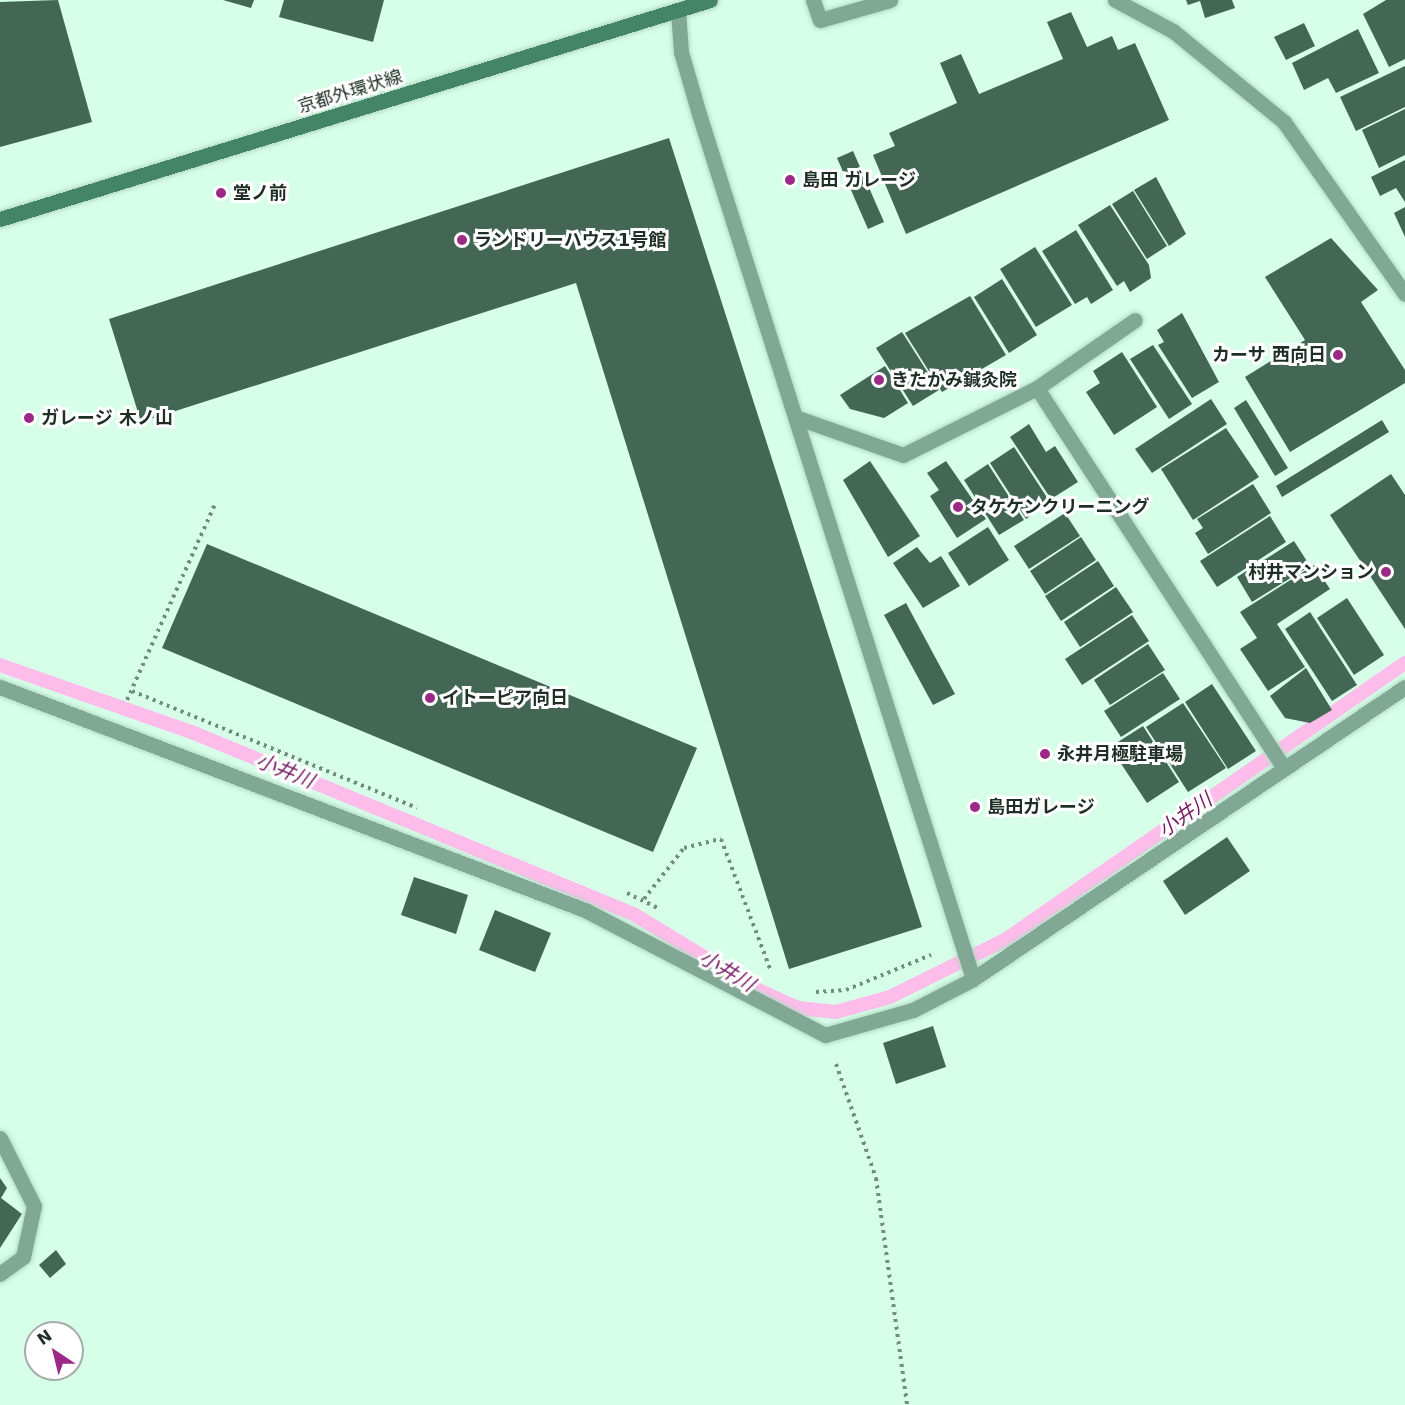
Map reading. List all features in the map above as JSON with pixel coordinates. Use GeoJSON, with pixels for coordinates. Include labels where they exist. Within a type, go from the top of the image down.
{"type":"FeatureCollection","features":[{"type":"Feature","properties":{"kind":"main road","name":"京都外環状線"},"geometry":{"type":"LineString","coordinates":[[0,219],[677,5],[710,0]]}},
{"type":"Feature","properties":{"kind":"street"},"geometry":{"type":"LineString","coordinates":[[813,0],[820,21],[890,0]]}},
{"type":"Feature","properties":{"kind":"street"},"geometry":{"type":"LineString","coordinates":[[1115,0],[1173,31],[1284,122],[1405,294]]}},
{"type":"Feature","properties":{"kind":"street"},"geometry":{"type":"LineString","coordinates":[[677,5],[681,52],[973,979]]}},
{"type":"Feature","properties":{"kind":"street"},"geometry":{"type":"LineString","coordinates":[[798,418],[903,455],[1036,388],[1135,320]]}},
{"type":"Feature","properties":{"kind":"street"},"geometry":{"type":"LineString","coordinates":[[1036,388],[1284,768]]}},
{"type":"Feature","properties":{"kind":"street"},"geometry":{"type":"LineString","coordinates":[[0,687],[115,728],[585,910],[825,1035],[914,1010],[973,979],[1405,687]]}},
{"type":"Feature","properties":{"kind":"street"},"geometry":{"type":"LineString","coordinates":[[0,1138],[34,1206],[23,1257],[0,1275]]}},
{"type":"Feature","properties":{"kind":"path"},"geometry":{"type":"LineString","coordinates":[[115,728],[215,504]]}},
{"type":"Feature","properties":{"kind":"path"},"geometry":{"type":"LineString","coordinates":[[644,899],[684,848],[721,838],[772,975]]}},
{"type":"Feature","properties":{"kind":"path"},"geometry":{"type":"LineString","coordinates":[[825,1035],[876,1178],[907,1405]]}},
{"type":"Feature","properties":{"kind":"building"},"geometry":{"type":"Polygon","coordinates":[[[58,0],[92,122],[0,147],[0,2],[58,0]]]}},
{"type":"Feature","properties":{"kind":"building"},"geometry":{"type":"Polygon","coordinates":[[[223,0],[254,0],[251,8],[223,0]]]}},
{"type":"Feature","properties":{"kind":"building"},"geometry":{"type":"Polygon","coordinates":[[[284,0],[384,0],[373,42],[279,17],[284,0]]]}},
{"type":"Feature","properties":{"kind":"building"},"geometry":{"type":"Polygon","coordinates":[[[1186,0],[1232,0],[1235,8],[1205,18],[1200,1],[1188,5],[1186,0]]]}},
{"type":"Feature","properties":{"kind":"building"},"geometry":{"type":"Polygon","coordinates":[[[1386,0],[1405,0],[1405,59],[1389,67],[1363,14],[1386,0]]]}},
{"type":"Feature","properties":{"kind":"building"},"geometry":{"type":"Polygon","coordinates":[[[1071,12],[1087,47],[1112,36],[1118,50],[1135,43],[1169,120],[906,234],[873,155],[895,146],[889,133],[957,103],[940,63],[961,54],[979,94],[1063,59],[1047,22],[1071,12]]]}},
{"type":"Feature","properties":{"kind":"building"},"geometry":{"type":"Polygon","coordinates":[[[1304,23],[1315,46],[1286,60],[1274,37],[1304,23]]]}},
{"type":"Feature","properties":{"kind":"building"},"geometry":{"type":"Polygon","coordinates":[[[1358,29],[1379,73],[1336,93],[1328,78],[1304,90],[1292,63],[1358,29]]]}},
{"type":"Feature","properties":{"kind":"building"},"geometry":{"type":"Polygon","coordinates":[[[1405,66],[1405,107],[1356,131],[1340,97],[1405,66]]]}},
{"type":"Feature","properties":{"kind":"building"},"geometry":{"type":"Polygon","coordinates":[[[1405,109],[1405,155],[1379,168],[1362,130],[1405,109]]]}},
{"type":"Feature","properties":{"kind":"building"},"geometry":{"type":"Polygon","coordinates":[[[669,138],[922,927],[789,969],[576,283],[141,422],[109,319],[669,138]]]}},
{"type":"Feature","properties":{"kind":"building"},"geometry":{"type":"Polygon","coordinates":[[[853,151],[884,222],[868,229],[837,158],[853,151]]]}},
{"type":"Feature","properties":{"kind":"building"},"geometry":{"type":"Polygon","coordinates":[[[1405,160],[1405,202],[1396,188],[1380,196],[1371,177],[1405,160]]]}},
{"type":"Feature","properties":{"kind":"building"},"geometry":{"type":"Polygon","coordinates":[[[1156,177],[1186,234],[1169,246],[1134,190],[1156,177]]]}},
{"type":"Feature","properties":{"kind":"building"},"geometry":{"type":"Polygon","coordinates":[[[1133,191],[1167,246],[1147,259],[1112,204],[1133,191]]]}},
{"type":"Feature","properties":{"kind":"building"},"geometry":{"type":"Polygon","coordinates":[[[1110,205],[1149,265],[1151,278],[1130,292],[1124,281],[1117,286],[1078,225],[1110,205]]]}},
{"type":"Feature","properties":{"kind":"building"},"geometry":{"type":"Polygon","coordinates":[[[1405,207],[1405,237],[1394,213],[1405,207]]]}},
{"type":"Feature","properties":{"kind":"building"},"geometry":{"type":"Polygon","coordinates":[[[1076,230],[1113,290],[1091,304],[1087,297],[1075,304],[1042,251],[1076,230]]]}},
{"type":"Feature","properties":{"kind":"building","name":"カーサ 西向日"},"geometry":{"type":"Polygon","coordinates":[[[1331,238],[1378,290],[1361,302],[1405,370],[1405,383],[1290,452],[1245,377],[1305,340],[1265,277],[1331,238]]]}},
{"type":"Feature","properties":{"kind":"building"},"geometry":{"type":"Polygon","coordinates":[[[1035,247],[1072,305],[1036,327],[1000,269],[1035,247]]]}},
{"type":"Feature","properties":{"kind":"building"},"geometry":{"type":"Polygon","coordinates":[[[1002,279],[1037,335],[1009,353],[974,297],[1002,279]]]}},
{"type":"Feature","properties":{"kind":"building"},"geometry":{"type":"Polygon","coordinates":[[[970,296],[1006,355],[942,392],[905,333],[970,296]]]}},
{"type":"Feature","properties":{"kind":"building"},"geometry":{"type":"Polygon","coordinates":[[[1182,313],[1219,382],[1192,398],[1158,345],[1164,342],[1157,330],[1182,313]]]}},
{"type":"Feature","properties":{"kind":"building"},"geometry":{"type":"Polygon","coordinates":[[[902,332],[939,390],[913,406],[876,348],[902,332]]]}},
{"type":"Feature","properties":{"kind":"building"},"geometry":{"type":"Polygon","coordinates":[[[1153,345],[1192,404],[1169,419],[1130,359],[1153,345]]]}},
{"type":"Feature","properties":{"kind":"building"},"geometry":{"type":"Polygon","coordinates":[[[1122,352],[1157,407],[1114,435],[1086,392],[1100,383],[1093,371],[1122,352]]]}},
{"type":"Feature","properties":{"kind":"building","name":"きたかみ鍼灸院"},"geometry":{"type":"Polygon","coordinates":[[[885,366],[908,403],[884,418],[850,409],[840,395],[885,366]]]}},
{"type":"Feature","properties":{"kind":"building"},"geometry":{"type":"Polygon","coordinates":[[[1211,399],[1227,424],[1152,473],[1135,449],[1211,399]]]}},
{"type":"Feature","properties":{"kind":"building"},"geometry":{"type":"Polygon","coordinates":[[[1246,400],[1288,468],[1275,476],[1234,408],[1246,400]]]}},
{"type":"Feature","properties":{"kind":"building"},"geometry":{"type":"Polygon","coordinates":[[[1382,420],[1389,432],[1282,497],[1276,486],[1382,420]]]}},
{"type":"Feature","properties":{"kind":"building"},"geometry":{"type":"Polygon","coordinates":[[[1029,424],[1046,452],[1055,446],[1078,482],[1051,499],[1010,437],[1029,424]]]}},
{"type":"Feature","properties":{"kind":"building"},"geometry":{"type":"Polygon","coordinates":[[[1226,428],[1259,477],[1193,520],[1161,469],[1226,428]]]}},
{"type":"Feature","properties":{"kind":"building"},"geometry":{"type":"Polygon","coordinates":[[[1014,447],[1050,502],[1026,519],[990,463],[1014,447]]]}},
{"type":"Feature","properties":{"kind":"building"},"geometry":{"type":"Polygon","coordinates":[[[870,461],[920,536],[888,557],[843,480],[870,461]]]}},
{"type":"Feature","properties":{"kind":"building","name":"タケケンクリーニング"},"geometry":{"type":"Polygon","coordinates":[[[946,461],[986,519],[957,538],[930,496],[939,490],[927,473],[946,461]]]}},
{"type":"Feature","properties":{"kind":"building"},"geometry":{"type":"Polygon","coordinates":[[[988,464],[1024,520],[999,535],[964,480],[988,464]]]}},
{"type":"Feature","properties":{"kind":"building","name":"村井マンション"},"geometry":{"type":"Polygon","coordinates":[[[1391,474],[1405,495],[1405,629],[1330,515],[1391,474]]]}},
{"type":"Feature","properties":{"kind":"building"},"geometry":{"type":"Polygon","coordinates":[[[1253,484],[1271,513],[1208,554],[1195,533],[1203,528],[1197,519],[1253,484]]]}},
{"type":"Feature","properties":{"kind":"building"},"geometry":{"type":"Polygon","coordinates":[[[1065,513],[1080,536],[1029,569],[1014,546],[1065,513]]]}},
{"type":"Feature","properties":{"kind":"building"},"geometry":{"type":"Polygon","coordinates":[[[1270,516],[1286,542],[1217,587],[1200,561],[1270,516]]]}},
{"type":"Feature","properties":{"kind":"building"},"geometry":{"type":"Polygon","coordinates":[[[988,527],[1009,560],[969,586],[948,553],[988,527]]]}},
{"type":"Feature","properties":{"kind":"building"},"geometry":{"type":"Polygon","coordinates":[[[1081,537],[1096,560],[1045,594],[1030,571],[1081,537]]]}},
{"type":"Feature","properties":{"kind":"building"},"geometry":{"type":"Polygon","coordinates":[[[1294,541],[1310,566],[1252,602],[1237,577],[1294,541]]]}},
{"type":"Feature","properties":{"kind":"building","name":"イトーピア向日"},"geometry":{"type":"Polygon","coordinates":[[[207,544],[697,748],[653,852],[162,648],[207,544]]]}},
{"type":"Feature","properties":{"kind":"building"},"geometry":{"type":"Polygon","coordinates":[[[917,547],[930,563],[941,556],[960,586],[923,608],[893,563],[917,547]]]}},
{"type":"Feature","properties":{"kind":"building"},"geometry":{"type":"Polygon","coordinates":[[[1098,561],[1114,586],[1061,621],[1045,596],[1098,561]]]}},
{"type":"Feature","properties":{"kind":"building"},"geometry":{"type":"Polygon","coordinates":[[[1314,565],[1330,589],[1277,624],[1305,667],[1268,691],[1240,649],[1257,638],[1240,612],[1314,565]]]}},
{"type":"Feature","properties":{"kind":"building"},"geometry":{"type":"Polygon","coordinates":[[[1116,587],[1133,612],[1080,647],[1064,622],[1116,587]]]}},
{"type":"Feature","properties":{"kind":"building"},"geometry":{"type":"Polygon","coordinates":[[[1347,598],[1384,655],[1354,675],[1317,618],[1347,598]]]}},
{"type":"Feature","properties":{"kind":"building"},"geometry":{"type":"Polygon","coordinates":[[[906,603],[955,694],[933,705],[884,615],[906,603]]]}},
{"type":"Feature","properties":{"kind":"building"},"geometry":{"type":"Polygon","coordinates":[[[1310,612],[1357,685],[1332,701],[1285,629],[1310,612]]]}},
{"type":"Feature","properties":{"kind":"building"},"geometry":{"type":"Polygon","coordinates":[[[1132,615],[1149,641],[1082,685],[1065,659],[1132,615]]]}},
{"type":"Feature","properties":{"kind":"building"},"geometry":{"type":"Polygon","coordinates":[[[1148,644],[1165,670],[1110,705],[1094,680],[1148,644]]]}},
{"type":"Feature","properties":{"kind":"building"},"geometry":{"type":"Polygon","coordinates":[[[1306,668],[1332,710],[1310,723],[1285,718],[1270,696],[1306,668]]]}},
{"type":"Feature","properties":{"kind":"building"},"geometry":{"type":"Polygon","coordinates":[[[1163,673],[1180,699],[1121,737],[1104,711],[1163,673]]]}},
{"type":"Feature","properties":{"kind":"building"},"geometry":{"type":"Polygon","coordinates":[[[1212,684],[1256,751],[1228,769],[1185,702],[1212,684]]]}},
{"type":"Feature","properties":{"kind":"building"},"geometry":{"type":"Polygon","coordinates":[[[1183,703],[1226,768],[1188,792],[1146,727],[1183,703]]]}},
{"type":"Feature","properties":{"kind":"building"},"geometry":{"type":"Polygon","coordinates":[[[1143,726],[1179,782],[1147,803],[1110,747],[1143,726]]]}},
{"type":"Feature","properties":{"kind":"building"},"geometry":{"type":"Polygon","coordinates":[[[1227,837],[1250,871],[1185,915],[1163,881],[1227,837]]]}},
{"type":"Feature","properties":{"kind":"building"},"geometry":{"type":"Polygon","coordinates":[[[414,877],[468,895],[456,934],[401,915],[414,877]]]}},
{"type":"Feature","properties":{"kind":"building"},"geometry":{"type":"Polygon","coordinates":[[[495,910],[551,933],[535,972],[479,950],[495,910]]]}},
{"type":"Feature","properties":{"kind":"building"},"geometry":{"type":"Polygon","coordinates":[[[933,1026],[946,1067],[896,1084],[883,1043],[933,1026]]]}},
{"type":"Feature","properties":{"kind":"building"},"geometry":{"type":"Polygon","coordinates":[[[0,1178],[7,1188],[1,1198],[22,1214],[0,1248],[0,1178]]]}},
{"type":"Feature","properties":{"kind":"building"},"geometry":{"type":"Polygon","coordinates":[[[56,1250],[66,1264],[50,1278],[39,1265],[56,1250]]]}},
{"type":"Feature","properties":{"kind":"waterway","name":"小井川"},"geometry":{"type":"LineString","coordinates":[[0,665],[194,733],[635,915],[760,991],[798,1008],[836,1012],[890,997],[1005,940],[1405,663]]}},
{"type":"Feature","properties":{"kind":"place","name":"島田 ガレージ"},"geometry":{"type":"Point","coordinates":[790,180]}},
{"type":"Feature","properties":{"kind":"place","name":"堂ノ前"},"geometry":{"type":"Point","coordinates":[221,193]}},
{"type":"Feature","properties":{"kind":"place","name":"ランドリーハウス1号館"},"geometry":{"type":"Point","coordinates":[462,240]}},
{"type":"Feature","properties":{"kind":"place","name":"カーサ 西向日"},"geometry":{"type":"Point","coordinates":[1338,355]}},
{"type":"Feature","properties":{"kind":"place","name":"きたかみ鍼灸院"},"geometry":{"type":"Point","coordinates":[879,380]}},
{"type":"Feature","properties":{"kind":"place","name":"ガレージ 木ノ山"},"geometry":{"type":"Point","coordinates":[29,418]}},
{"type":"Feature","properties":{"kind":"place","name":"タケケンクリーニング"},"geometry":{"type":"Point","coordinates":[958,507]}},
{"type":"Feature","properties":{"kind":"place","name":"村井マンション"},"geometry":{"type":"Point","coordinates":[1386,572]}},
{"type":"Feature","properties":{"kind":"place","name":"イトーピア向日"},"geometry":{"type":"Point","coordinates":[430,698]}},
{"type":"Feature","properties":{"kind":"place","name":"永井月極駐車場"},"geometry":{"type":"Point","coordinates":[1045,754]}},
{"type":"Feature","properties":{"kind":"place","name":"島田ガレージ"},"geometry":{"type":"Point","coordinates":[975,807]}}]}
